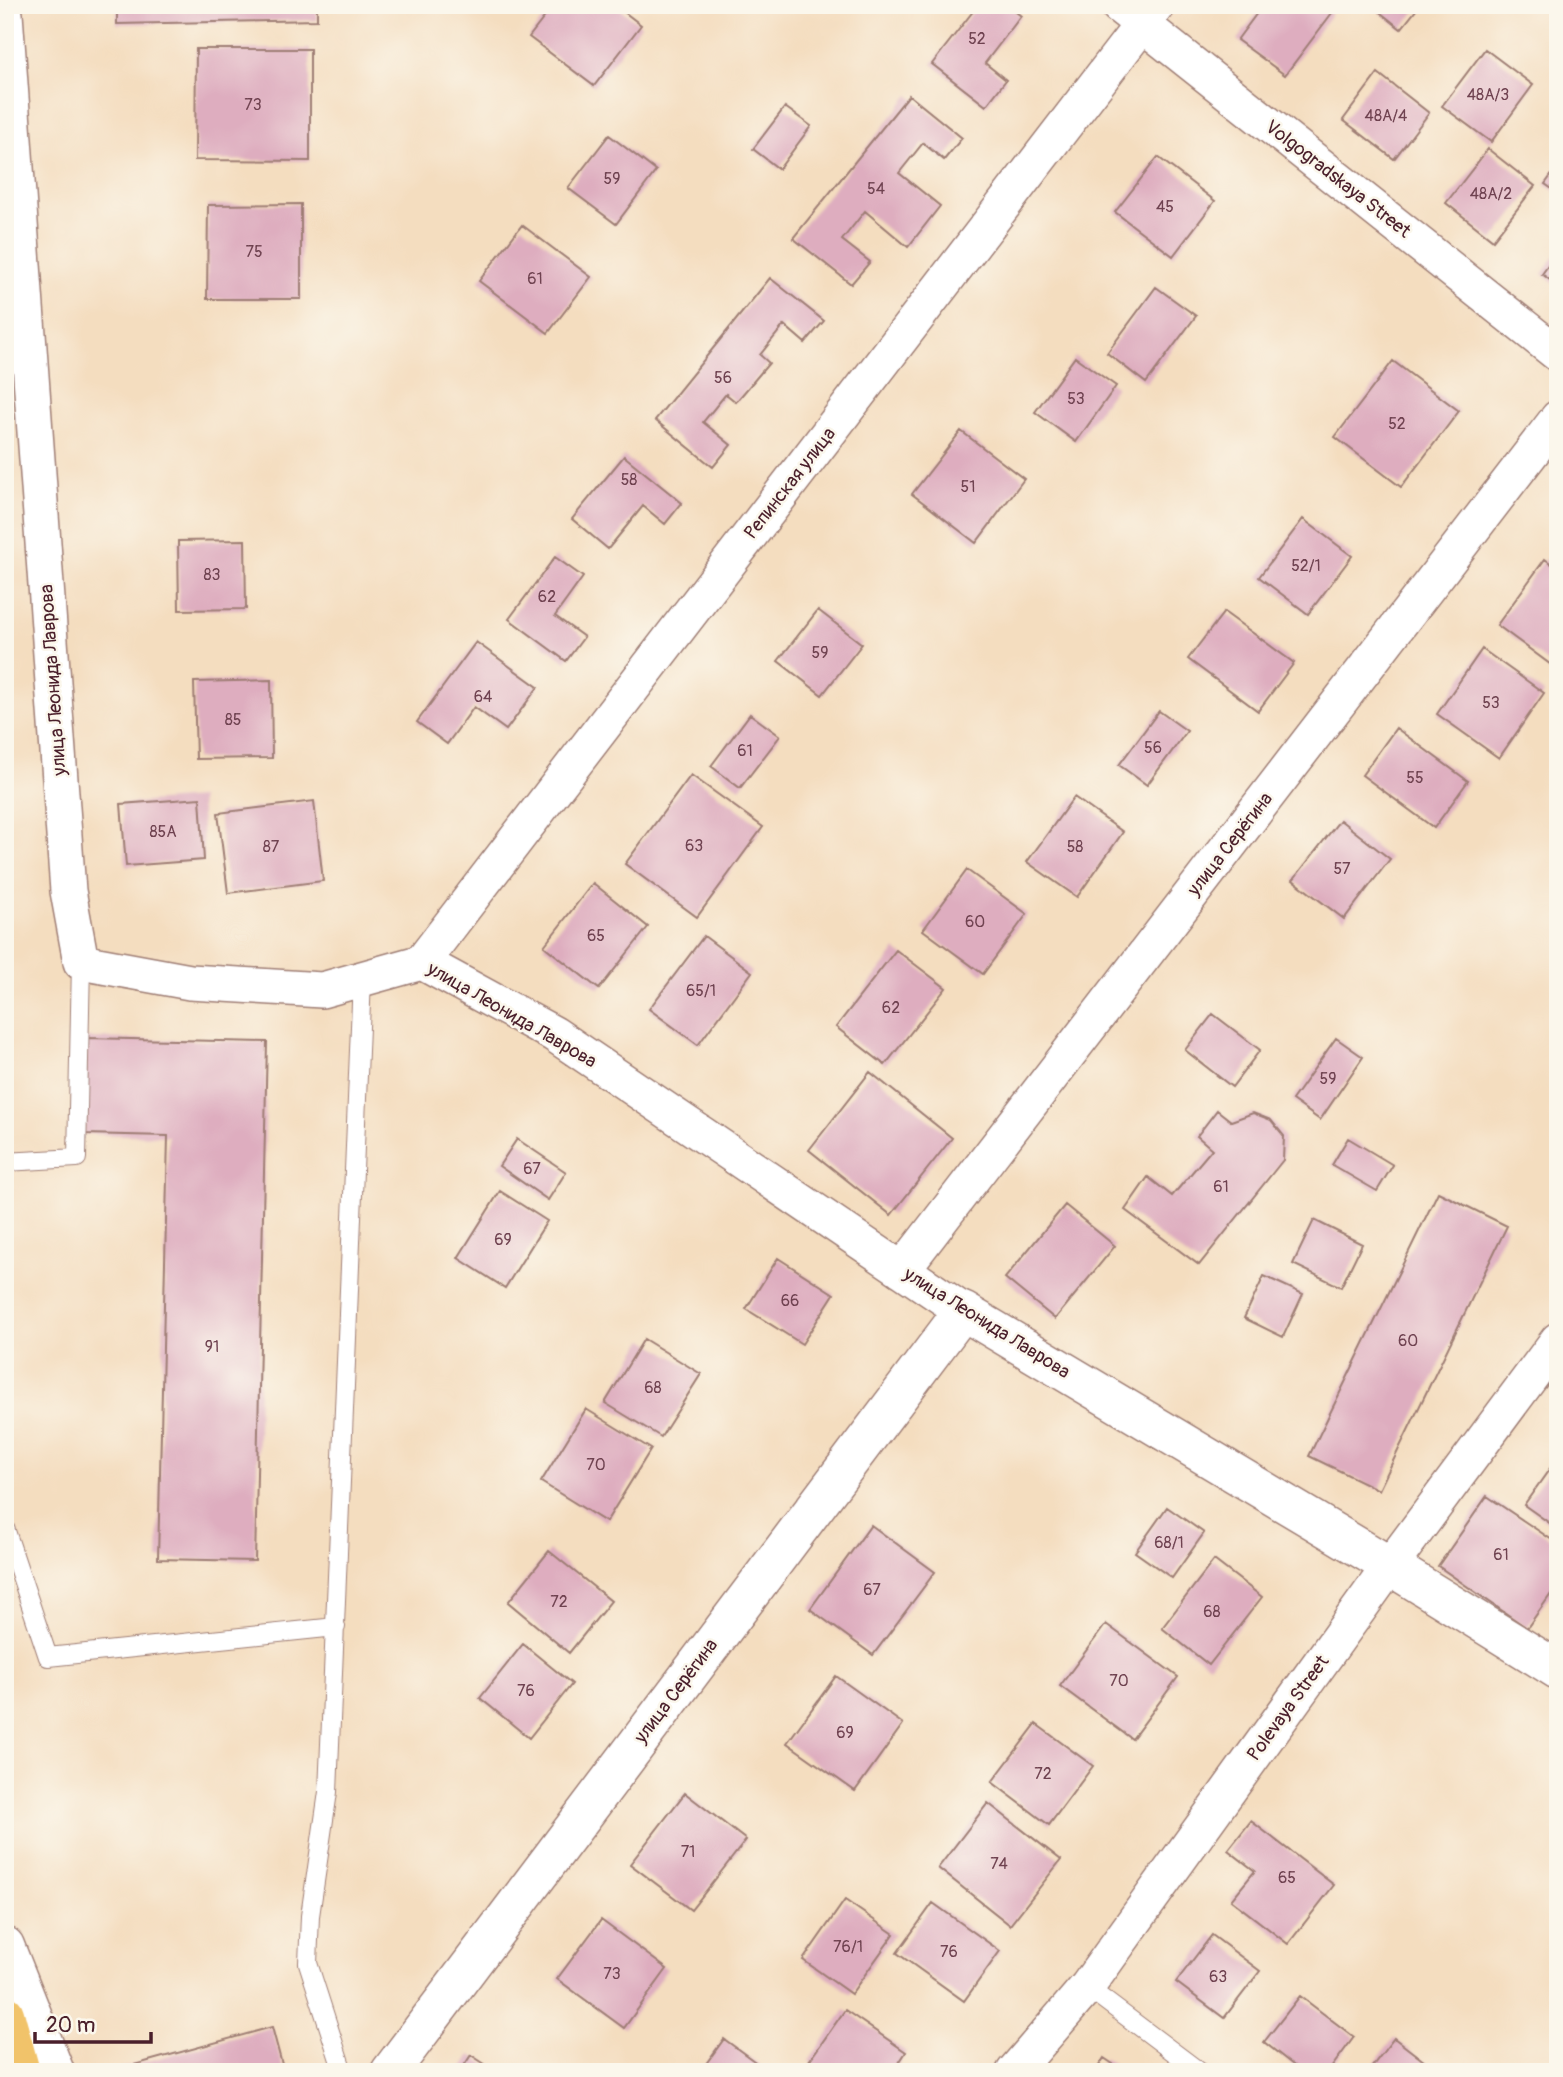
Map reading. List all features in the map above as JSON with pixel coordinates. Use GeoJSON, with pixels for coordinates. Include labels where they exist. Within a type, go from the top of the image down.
{"type":"FeatureCollection","features":[{"type":"Feature","properties":{"kind":"highway"},"geometry":{"type":"LineString","coordinates":[[5,2014],[21,2072]]}},
{"type":"Feature","properties":{"kind":"street","name":"Volgogradskaya Street"},"geometry":{"type":"LineString","coordinates":[[1139,11],[1558,354]]}},
{"type":"Feature","properties":{"kind":"street","name":"Репинская улица"},"geometry":{"type":"LineString","coordinates":[[422,962],[1139,11]]}},
{"type":"Feature","properties":{"kind":"street","name":"улица Леонида Лаврова"},"geometry":{"type":"LineString","coordinates":[[5,14],[68,891],[81,962],[190,982],[322,990],[422,962],[554,1034],[963,1311],[1390,1566],[1558,1670]]}},
{"type":"Feature","properties":{"kind":"street","name":"улица Серёгина"},"geometry":{"type":"LineString","coordinates":[[902,1270],[1558,418]]}},
{"type":"Feature","properties":{"kind":"street","name":"улица Серёгина"},"geometry":{"type":"LineString","coordinates":[[390,2072],[963,1311]]}},
{"type":"Feature","properties":{"kind":"street","name":"Polevaya Street"},"geometry":{"type":"LineString","coordinates":[[1014,2072],[1087,1987],[1390,1566],[1558,1340]]}},
{"type":"Feature","properties":{"kind":"street"},"geometry":{"type":"LineString","coordinates":[[5,1946],[55,2072]]}},
{"type":"Feature","properties":{"kind":"lane"},"geometry":{"type":"LineString","coordinates":[[5,1162],[77,1158],[81,962]]}},
{"type":"Feature","properties":{"kind":"lane"},"geometry":{"type":"LineString","coordinates":[[343,2072],[308,1963],[310,1916],[328,1792],[362,979]]}},
{"type":"Feature","properties":{"kind":"lane"},"geometry":{"type":"LineString","coordinates":[[5,1528],[48,1657],[335,1627]]}},
{"type":"Feature","properties":{"kind":"lane"},"geometry":{"type":"LineString","coordinates":[[1087,1987],[1200,2072]]}},
{"type":"Feature","properties":{"kind":"building"},"geometry":{"type":"Polygon","coordinates":[[[117,5],[317,5],[317,20],[117,24],[117,5]]]}},
{"type":"Feature","properties":{"kind":"building"},"geometry":{"type":"Polygon","coordinates":[[[554,5],[615,5],[641,25],[594,86],[529,37],[554,5]]]}},
{"type":"Feature","properties":{"kind":"building"},"geometry":{"type":"Polygon","coordinates":[[[978,5],[1007,5],[1021,16],[985,63],[1006,80],[986,106],[932,64],[978,5]]]}},
{"type":"Feature","properties":{"kind":"building"},"geometry":{"type":"Polygon","coordinates":[[[1263,5],[1322,5],[1332,13],[1285,75],[1237,40],[1263,5]]]}},
{"type":"Feature","properties":{"kind":"building"},"geometry":{"type":"Polygon","coordinates":[[[1371,5],[1420,5],[1401,29],[1371,5]]]}},
{"type":"Feature","properties":{"kind":"building"},"geometry":{"type":"Polygon","coordinates":[[[196,49],[310,49],[310,161],[195,160],[196,49]]]}},
{"type":"Feature","properties":{"kind":"building"},"geometry":{"type":"Polygon","coordinates":[[[1485,49],[1533,85],[1491,142],[1442,106],[1485,49]]]}},
{"type":"Feature","properties":{"kind":"building"},"geometry":{"type":"Polygon","coordinates":[[[1378,73],[1429,113],[1394,159],[1343,120],[1378,73]]]}},
{"type":"Feature","properties":{"kind":"building"},"geometry":{"type":"Polygon","coordinates":[[[909,95],[962,138],[944,160],[923,143],[899,173],[940,206],[908,247],[865,211],[842,240],[870,262],[851,284],[793,238],[909,95]]]}},
{"type":"Feature","properties":{"kind":"building"},"geometry":{"type":"Polygon","coordinates":[[[785,107],[811,126],[779,169],[753,149],[785,107]]]}},
{"type":"Feature","properties":{"kind":"building"},"geometry":{"type":"Polygon","coordinates":[[[609,135],[656,171],[616,224],[568,188],[609,135]]]}},
{"type":"Feature","properties":{"kind":"building"},"geometry":{"type":"Polygon","coordinates":[[[1488,149],[1535,186],[1493,240],[1446,203],[1488,149]]]}},
{"type":"Feature","properties":{"kind":"building"},"geometry":{"type":"Polygon","coordinates":[[[1158,157],[1215,201],[1173,256],[1115,212],[1158,157]]]}},
{"type":"Feature","properties":{"kind":"building"},"geometry":{"type":"Polygon","coordinates":[[[1558,166],[1558,193],[1545,184],[1558,166]]]}},
{"type":"Feature","properties":{"kind":"building"},"geometry":{"type":"Polygon","coordinates":[[[301,204],[301,299],[207,299],[208,205],[301,204]]]}},
{"type":"Feature","properties":{"kind":"building"},"geometry":{"type":"Polygon","coordinates":[[[522,225],[591,277],[548,333],[479,281],[522,225]]]}},
{"type":"Feature","properties":{"kind":"building"},"geometry":{"type":"Polygon","coordinates":[[[1558,252],[1558,286],[1542,274],[1558,252]]]}},
{"type":"Feature","properties":{"kind":"building"},"geometry":{"type":"Polygon","coordinates":[[[770,278],[824,321],[805,343],[784,325],[760,355],[769,363],[736,402],[726,394],[703,422],[731,445],[713,467],[655,420],[770,278]]]}},
{"type":"Feature","properties":{"kind":"building"},"geometry":{"type":"Polygon","coordinates":[[[1156,287],[1196,316],[1146,383],[1107,353],[1156,287]]]}},
{"type":"Feature","properties":{"kind":"building"},"geometry":{"type":"Polygon","coordinates":[[[1075,357],[1116,386],[1076,442],[1035,412],[1075,357]]]}},
{"type":"Feature","properties":{"kind":"building"},"geometry":{"type":"Polygon","coordinates":[[[1393,361],[1459,411],[1401,487],[1335,437],[1393,361]]]}},
{"type":"Feature","properties":{"kind":"building"},"geometry":{"type":"Polygon","coordinates":[[[961,431],[1024,479],[976,543],[912,494],[961,431]]]}},
{"type":"Feature","properties":{"kind":"building"},"geometry":{"type":"Polygon","coordinates":[[[624,456],[682,503],[665,524],[643,506],[608,549],[572,519],[624,456]]]}},
{"type":"Feature","properties":{"kind":"building"},"geometry":{"type":"Polygon","coordinates":[[[1303,519],[1352,556],[1308,614],[1259,577],[1303,519]]]}},
{"type":"Feature","properties":{"kind":"building"},"geometry":{"type":"Polygon","coordinates":[[[245,540],[246,609],[179,610],[178,541],[245,540]]]}},
{"type":"Feature","properties":{"kind":"building"},"geometry":{"type":"Polygon","coordinates":[[[555,557],[583,577],[555,616],[584,637],[566,661],[509,619],[555,557]]]}},
{"type":"Feature","properties":{"kind":"building"},"geometry":{"type":"Polygon","coordinates":[[[1545,559],[1558,569],[1558,662],[1554,667],[1497,625],[1545,559]]]}},
{"type":"Feature","properties":{"kind":"building"},"geometry":{"type":"Polygon","coordinates":[[[818,610],[862,644],[822,695],[778,661],[818,610]]]}},
{"type":"Feature","properties":{"kind":"building"},"geometry":{"type":"Polygon","coordinates":[[[1224,612],[1294,663],[1258,711],[1188,659],[1224,612]]]}},
{"type":"Feature","properties":{"kind":"building"},"geometry":{"type":"Polygon","coordinates":[[[476,642],[538,687],[506,730],[474,707],[447,744],[417,722],[476,642]]]}},
{"type":"Feature","properties":{"kind":"building"},"geometry":{"type":"Polygon","coordinates":[[[1482,649],[1544,693],[1499,758],[1437,714],[1482,649]]]}},
{"type":"Feature","properties":{"kind":"building"},"geometry":{"type":"Polygon","coordinates":[[[271,680],[272,758],[196,759],[194,682],[271,680]]]}},
{"type":"Feature","properties":{"kind":"building"},"geometry":{"type":"Polygon","coordinates":[[[1159,711],[1187,731],[1147,785],[1119,765],[1159,711]]]}},
{"type":"Feature","properties":{"kind":"building"},"geometry":{"type":"Polygon","coordinates":[[[750,714],[780,736],[740,788],[711,766],[750,714]]]}},
{"type":"Feature","properties":{"kind":"building"},"geometry":{"type":"Polygon","coordinates":[[[1396,728],[1468,781],[1434,828],[1362,775],[1396,728]]]}},
{"type":"Feature","properties":{"kind":"building"},"geometry":{"type":"Polygon","coordinates":[[[691,775],[763,827],[697,917],[625,864],[691,775]]]}},
{"type":"Feature","properties":{"kind":"building"},"geometry":{"type":"Polygon","coordinates":[[[1074,797],[1123,832],[1077,897],[1027,862],[1074,797]]]}},
{"type":"Feature","properties":{"kind":"building"},"geometry":{"type":"Polygon","coordinates":[[[200,798],[204,860],[126,866],[121,804],[200,798]]]}},
{"type":"Feature","properties":{"kind":"building"},"geometry":{"type":"Polygon","coordinates":[[[314,801],[323,881],[228,893],[218,813],[314,801]]]}},
{"type":"Feature","properties":{"kind":"building"},"geometry":{"type":"Polygon","coordinates":[[[1340,820],[1390,859],[1344,919],[1293,880],[1340,820]]]}},
{"type":"Feature","properties":{"kind":"building"},"geometry":{"type":"Polygon","coordinates":[[[967,870],[1027,914],[983,974],[923,930],[967,870]]]}},
{"type":"Feature","properties":{"kind":"building"},"geometry":{"type":"Polygon","coordinates":[[[593,883],[648,927],[599,989],[544,946],[593,883]]]}},
{"type":"Feature","properties":{"kind":"building"},"geometry":{"type":"Polygon","coordinates":[[[704,936],[752,972],[698,1045],[649,1009],[704,936]]]}},
{"type":"Feature","properties":{"kind":"building"},"geometry":{"type":"Polygon","coordinates":[[[896,950],[946,988],[885,1065],[836,1027],[896,950]]]}},
{"type":"Feature","properties":{"kind":"building"},"geometry":{"type":"Polygon","coordinates":[[[1213,1014],[1260,1050],[1232,1087],[1185,1050],[1213,1014]]]}},
{"type":"Feature","properties":{"kind":"building"},"geometry":{"type":"Polygon","coordinates":[[[86,1038],[267,1042],[255,1561],[158,1559],[168,1136],[84,1134],[86,1038]]]}},
{"type":"Feature","properties":{"kind":"building"},"geometry":{"type":"Polygon","coordinates":[[[1336,1038],[1363,1057],[1320,1120],[1292,1100],[1336,1038]]]}},
{"type":"Feature","properties":{"kind":"building"},"geometry":{"type":"Polygon","coordinates":[[[870,1072],[952,1138],[891,1215],[809,1150],[870,1072]]]}},
{"type":"Feature","properties":{"kind":"building"},"geometry":{"type":"Polygon","coordinates":[[[1217,1110],[1231,1121],[1253,1113],[1271,1120],[1284,1136],[1283,1160],[1199,1265],[1125,1210],[1148,1177],[1172,1196],[1212,1149],[1197,1136],[1217,1110]]]}},
{"type":"Feature","properties":{"kind":"building"},"geometry":{"type":"Polygon","coordinates":[[[1348,1138],[1393,1165],[1377,1191],[1332,1165],[1348,1138]]]}},
{"type":"Feature","properties":{"kind":"building"},"geometry":{"type":"Polygon","coordinates":[[[517,1139],[566,1172],[548,1200],[499,1166],[517,1139]]]}},
{"type":"Feature","properties":{"kind":"building"},"geometry":{"type":"Polygon","coordinates":[[[500,1191],[547,1221],[505,1288],[458,1258],[500,1191]]]}},
{"type":"Feature","properties":{"kind":"building"},"geometry":{"type":"Polygon","coordinates":[[[1438,1192],[1507,1226],[1379,1490],[1309,1456],[1438,1192]]]}},
{"type":"Feature","properties":{"kind":"building"},"geometry":{"type":"Polygon","coordinates":[[[1065,1205],[1115,1246],[1055,1319],[1005,1278],[1065,1205]]]}},
{"type":"Feature","properties":{"kind":"building"},"geometry":{"type":"Polygon","coordinates":[[[1314,1220],[1362,1244],[1341,1287],[1293,1264],[1314,1220]]]}},
{"type":"Feature","properties":{"kind":"building"},"geometry":{"type":"Polygon","coordinates":[[[778,1258],[834,1294],[802,1344],[746,1309],[778,1258]]]}},
{"type":"Feature","properties":{"kind":"building"},"geometry":{"type":"Polygon","coordinates":[[[1264,1276],[1303,1294],[1283,1337],[1244,1318],[1264,1276]]]}},
{"type":"Feature","properties":{"kind":"building"},"geometry":{"type":"Polygon","coordinates":[[[644,1339],[701,1374],[661,1437],[605,1403],[644,1339]]]}},
{"type":"Feature","properties":{"kind":"building"},"geometry":{"type":"Polygon","coordinates":[[[586,1409],[651,1449],[606,1522],[541,1482],[586,1409]]]}},
{"type":"Feature","properties":{"kind":"building"},"geometry":{"type":"Polygon","coordinates":[[[1558,1457],[1558,1529],[1524,1505],[1558,1457]]]}},
{"type":"Feature","properties":{"kind":"building"},"geometry":{"type":"Polygon","coordinates":[[[1487,1496],[1558,1544],[1558,1584],[1527,1628],[1438,1566],[1487,1496]]]}},
{"type":"Feature","properties":{"kind":"building"},"geometry":{"type":"Polygon","coordinates":[[[1167,1507],[1204,1533],[1172,1578],[1135,1552],[1167,1507]]]}},
{"type":"Feature","properties":{"kind":"building"},"geometry":{"type":"Polygon","coordinates":[[[871,1525],[935,1572],[873,1655],[810,1609],[871,1525]]]}},
{"type":"Feature","properties":{"kind":"building"},"geometry":{"type":"Polygon","coordinates":[[[549,1551],[611,1601],[569,1653],[508,1602],[549,1551]]]}},
{"type":"Feature","properties":{"kind":"building"},"geometry":{"type":"Polygon","coordinates":[[[1214,1560],[1262,1597],[1209,1665],[1162,1628],[1214,1560]]]}},
{"type":"Feature","properties":{"kind":"building"},"geometry":{"type":"Polygon","coordinates":[[[1106,1624],[1178,1677],[1132,1739],[1060,1686],[1106,1624]]]}},
{"type":"Feature","properties":{"kind":"building"},"geometry":{"type":"Polygon","coordinates":[[[523,1644],[572,1684],[529,1738],[480,1698],[523,1644]]]}},
{"type":"Feature","properties":{"kind":"building"},"geometry":{"type":"Polygon","coordinates":[[[836,1676],[903,1724],[855,1791],[787,1743],[836,1676]]]}},
{"type":"Feature","properties":{"kind":"building"},"geometry":{"type":"Polygon","coordinates":[[[1036,1724],[1093,1766],[1049,1825],[992,1782],[1036,1724]]]}},
{"type":"Feature","properties":{"kind":"building"},"geometry":{"type":"Polygon","coordinates":[[[685,1793],[746,1840],[691,1910],[630,1864],[685,1793]]]}},
{"type":"Feature","properties":{"kind":"building"},"geometry":{"type":"Polygon","coordinates":[[[988,1803],[1061,1860],[1010,1925],[938,1868],[988,1803]]]}},
{"type":"Feature","properties":{"kind":"building"},"geometry":{"type":"Polygon","coordinates":[[[1251,1821],[1334,1885],[1288,1944],[1231,1900],[1255,1871],[1228,1850],[1251,1821]]]}},
{"type":"Feature","properties":{"kind":"building"},"geometry":{"type":"Polygon","coordinates":[[[845,1900],[894,1934],[851,1994],[803,1960],[845,1900]]]}},
{"type":"Feature","properties":{"kind":"building"},"geometry":{"type":"Polygon","coordinates":[[[933,1903],[1000,1951],[964,2001],[897,1953],[933,1903]]]}},
{"type":"Feature","properties":{"kind":"building"},"geometry":{"type":"Polygon","coordinates":[[[601,1920],[667,1969],[624,2028],[557,1979],[601,1920]]]}},
{"type":"Feature","properties":{"kind":"building"},"geometry":{"type":"Polygon","coordinates":[[[1212,1935],[1260,1971],[1224,2018],[1176,1982],[1212,1935]]]}},
{"type":"Feature","properties":{"kind":"building"},"geometry":{"type":"Polygon","coordinates":[[[1300,1996],[1354,2037],[1328,2072],[1302,2072],[1264,2042],[1300,1996]]]}},
{"type":"Feature","properties":{"kind":"building"},"geometry":{"type":"Polygon","coordinates":[[[845,2010],[906,2052],[893,2072],[824,2072],[809,2061],[845,2010]]]}},
{"type":"Feature","properties":{"kind":"building"},"geometry":{"type":"Polygon","coordinates":[[[272,2027],[284,2072],[112,2072],[112,2071],[272,2027]]]}},
{"type":"Feature","properties":{"kind":"building"},"geometry":{"type":"Polygon","coordinates":[[[1394,2038],[1438,2072],[1368,2072],[1394,2038]]]}},
{"type":"Feature","properties":{"kind":"building"},"geometry":{"type":"Polygon","coordinates":[[[724,2039],[769,2072],[700,2072],[724,2039]]]}},
{"type":"Feature","properties":{"kind":"building"},"geometry":{"type":"Polygon","coordinates":[[[471,2055],[497,2072],[460,2072],[471,2055]]]}},
{"type":"Feature","properties":{"kind":"building"},"geometry":{"type":"Polygon","coordinates":[[[1104,2058],[1125,2072],[1095,2072],[1104,2058]]]}}]}
